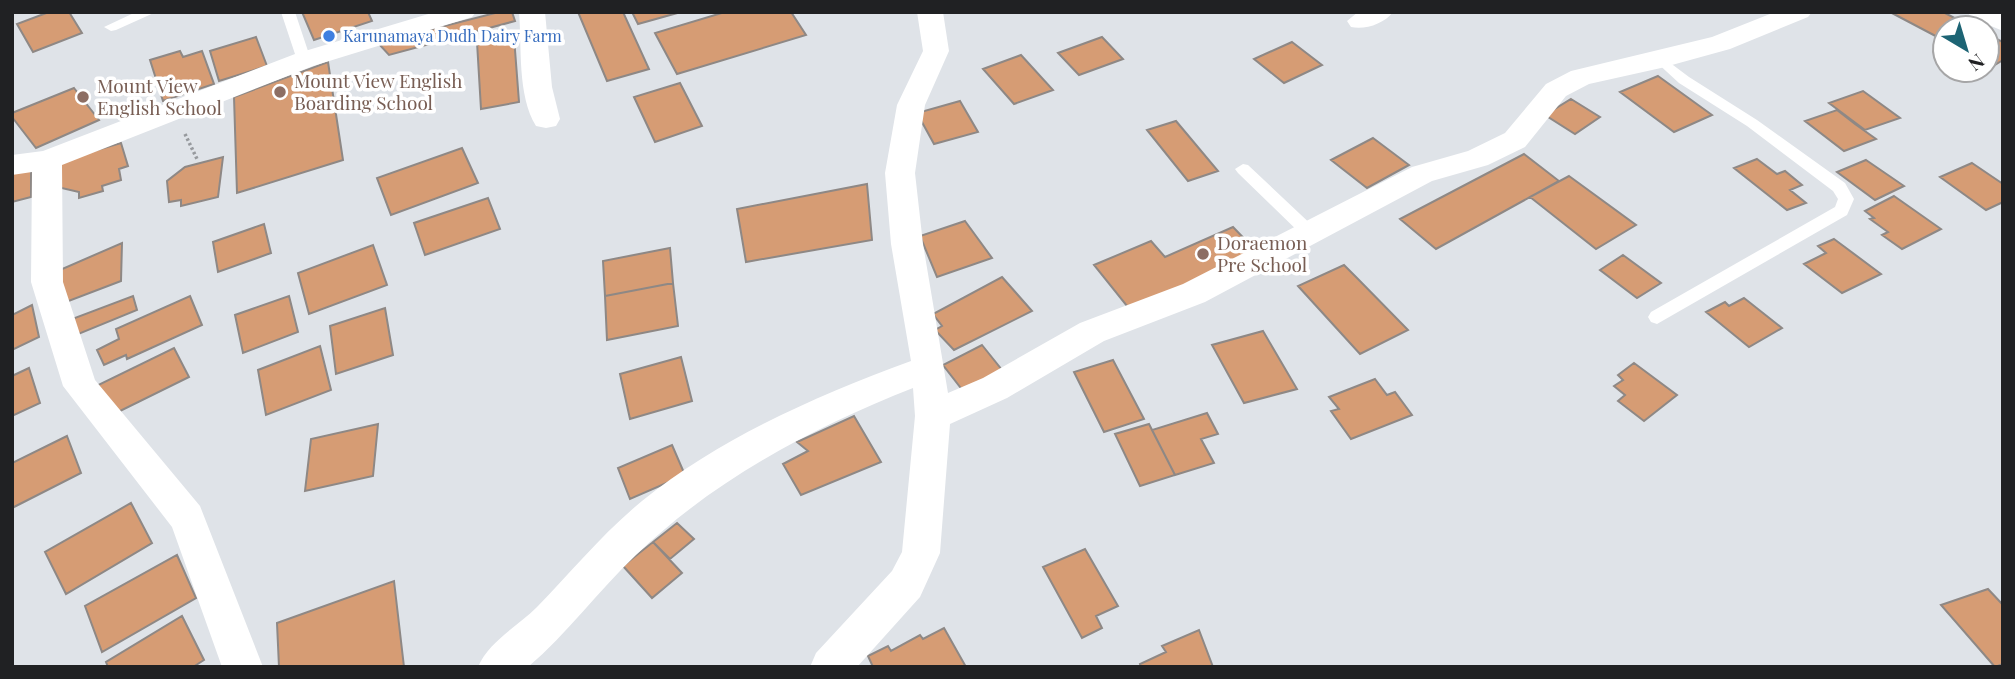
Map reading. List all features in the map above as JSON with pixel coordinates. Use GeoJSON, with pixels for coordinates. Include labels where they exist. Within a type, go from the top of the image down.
{"type":"FeatureCollection","features":[{"type":"Feature","properties":{"kind":"main road"},"geometry":{"type":"LineString","coordinates":[[1982,12],[2003,22]]}},
{"type":"Feature","properties":{"kind":"street"},"geometry":{"type":"LineString","coordinates":[[12,139],[15,145],[13,165],[47,160],[304,60],[463,12]]}},
{"type":"Feature","properties":{"kind":"street"},"geometry":{"type":"LineString","coordinates":[[532,12],[538,86],[546,119]]}},
{"type":"Feature","properties":{"kind":"street"},"geometry":{"type":"LineString","coordinates":[[830,667],[906,584],[921,553],[933,416],[929,368],[907,244],[900,173],[911,105],[936,51],[930,12]]}},
{"type":"Feature","properties":{"kind":"street"},"geometry":{"type":"LineString","coordinates":[[933,416],[995,388],[1092,332],[1194,293],[1422,174],[1478,158],[1515,140],[1556,90],[1581,77],[1661,60],[1721,43],[1799,12]]}},
{"type":"Feature","properties":{"kind":"street"},"geometry":{"type":"LineString","coordinates":[[47,160],[47,282],[80,386],[187,518],[243,667]]}},
{"type":"Feature","properties":{"kind":"street"},"geometry":{"type":"LineString","coordinates":[[498,667],[541,629],[622,542],[697,481],[771,435],[844,400],[929,368]]}},
{"type":"Feature","properties":{"kind":"lane"},"geometry":{"type":"LineString","coordinates":[[111,27],[149,12]]}},
{"type":"Feature","properties":{"kind":"lane"},"geometry":{"type":"LineString","coordinates":[[289,12],[304,60]]}},
{"type":"Feature","properties":{"kind":"lane"},"geometry":{"type":"LineString","coordinates":[[1657,317],[1841,211],[1846,200],[1839,187],[1752,123],[1684,80],[1661,60]]}},
{"type":"Feature","properties":{"kind":"lane"},"geometry":{"type":"LineString","coordinates":[[1243,169],[1311,234]]}},
{"type":"Feature","properties":{"kind":"building"},"geometry":{"type":"Polygon","coordinates":[[[49,12],[69,12],[82,33],[33,52],[17,24],[49,12]]]}},
{"type":"Feature","properties":{"kind":"building"},"geometry":{"type":"Polygon","coordinates":[[[302,12],[368,12],[372,21],[314,40],[302,12]]]}},
{"type":"Feature","properties":{"kind":"building"},"geometry":{"type":"Polygon","coordinates":[[[499,12],[512,12],[515,21],[389,55],[378,43],[499,12]]]}},
{"type":"Feature","properties":{"kind":"building"},"geometry":{"type":"Polygon","coordinates":[[[578,12],[623,12],[649,69],[607,81],[578,12]]]}},
{"type":"Feature","properties":{"kind":"building"},"geometry":{"type":"Polygon","coordinates":[[[632,12],[681,12],[638,24],[632,12]]]}},
{"type":"Feature","properties":{"kind":"building"},"geometry":{"type":"Polygon","coordinates":[[[725,12],[791,12],[806,35],[677,74],[655,33],[725,12]]]}},
{"type":"Feature","properties":{"kind":"building"},"geometry":{"type":"Polygon","coordinates":[[[1890,12],[1947,14],[1931,14],[1931,34],[1890,12]]]}},
{"type":"Feature","properties":{"kind":"building"},"geometry":{"type":"Polygon","coordinates":[[[256,37],[267,66],[219,81],[210,51],[256,37]]]}},
{"type":"Feature","properties":{"kind":"building"},"geometry":{"type":"Polygon","coordinates":[[[514,37],[519,102],[481,109],[477,42],[514,37]]]}},
{"type":"Feature","properties":{"kind":"building"},"geometry":{"type":"Polygon","coordinates":[[[1102,37],[1123,59],[1079,75],[1058,53],[1102,37]]]}},
{"type":"Feature","properties":{"kind":"building"},"geometry":{"type":"Polygon","coordinates":[[[2001,41],[2003,42],[2001,61],[2001,41]]]}},
{"type":"Feature","properties":{"kind":"building"},"geometry":{"type":"Polygon","coordinates":[[[1292,42],[1322,65],[1284,83],[1254,59],[1292,42]]]}},
{"type":"Feature","properties":{"kind":"building"},"geometry":{"type":"Polygon","coordinates":[[[180,51],[183,57],[202,51],[214,84],[163,101],[150,60],[180,51]]]}},
{"type":"Feature","properties":{"kind":"building"},"geometry":{"type":"Polygon","coordinates":[[[1021,55],[1053,90],[1014,104],[983,69],[1021,55]]]}},
{"type":"Feature","properties":{"kind":"building"},"geometry":{"type":"Polygon","coordinates":[[[328,62],[343,160],[237,193],[234,97],[328,62]]]}},
{"type":"Feature","properties":{"kind":"building"},"geometry":{"type":"Polygon","coordinates":[[[1658,76],[1712,115],[1674,132],[1620,92],[1658,76]]]}},
{"type":"Feature","properties":{"kind":"building"},"geometry":{"type":"Polygon","coordinates":[[[680,83],[702,126],[655,142],[634,97],[680,83]]]}},
{"type":"Feature","properties":{"kind":"building"},"geometry":{"type":"Polygon","coordinates":[[[74,88],[99,120],[36,148],[12,117],[12,113],[74,88]]]}},
{"type":"Feature","properties":{"kind":"building"},"geometry":{"type":"Polygon","coordinates":[[[1863,91],[1900,118],[1865,130],[1829,103],[1863,91]]]}},
{"type":"Feature","properties":{"kind":"building"},"geometry":{"type":"Polygon","coordinates":[[[1571,99],[1600,117],[1575,134],[1545,115],[1571,99]]]}},
{"type":"Feature","properties":{"kind":"building"},"geometry":{"type":"Polygon","coordinates":[[[960,101],[978,132],[934,144],[917,113],[960,101]]]}},
{"type":"Feature","properties":{"kind":"building"},"geometry":{"type":"Polygon","coordinates":[[[1837,110],[1876,139],[1844,151],[1805,121],[1837,110]]]}},
{"type":"Feature","properties":{"kind":"building"},"geometry":{"type":"Polygon","coordinates":[[[1176,121],[1218,171],[1188,181],[1147,130],[1176,121]]]}},
{"type":"Feature","properties":{"kind":"building"},"geometry":{"type":"Polygon","coordinates":[[[1373,138],[1409,165],[1367,188],[1331,160],[1373,138]]]}},
{"type":"Feature","properties":{"kind":"building"},"geometry":{"type":"Polygon","coordinates":[[[121,143],[128,166],[119,169],[121,180],[102,186],[103,191],[79,198],[79,192],[53,186],[55,162],[121,143]]]}},
{"type":"Feature","properties":{"kind":"building"},"geometry":{"type":"Polygon","coordinates":[[[462,148],[478,183],[391,215],[377,178],[462,148]]]}},
{"type":"Feature","properties":{"kind":"building"},"geometry":{"type":"Polygon","coordinates":[[[1524,154],[1559,181],[1436,249],[1400,219],[1524,154]]]}},
{"type":"Feature","properties":{"kind":"building"},"geometry":{"type":"Polygon","coordinates":[[[223,157],[218,197],[181,206],[181,200],[169,202],[167,181],[185,167],[223,157]]]}},
{"type":"Feature","properties":{"kind":"building"},"geometry":{"type":"Polygon","coordinates":[[[1757,159],[1777,174],[1785,171],[1802,185],[1790,190],[1806,203],[1787,210],[1734,168],[1757,159]]]}},
{"type":"Feature","properties":{"kind":"building"},"geometry":{"type":"Polygon","coordinates":[[[1866,160],[1904,186],[1875,200],[1837,172],[1866,160]]]}},
{"type":"Feature","properties":{"kind":"building"},"geometry":{"type":"Polygon","coordinates":[[[1972,163],[2003,184],[2003,202],[1986,210],[1940,177],[1972,163]]]}},
{"type":"Feature","properties":{"kind":"building"},"geometry":{"type":"Polygon","coordinates":[[[31,165],[31,197],[12,202],[12,170],[31,165]]]}},
{"type":"Feature","properties":{"kind":"building"},"geometry":{"type":"Polygon","coordinates":[[[1569,176],[1636,225],[1596,249],[1530,197],[1569,176]]]}},
{"type":"Feature","properties":{"kind":"building"},"geometry":{"type":"Polygon","coordinates":[[[867,184],[872,240],[746,262],[737,209],[867,184]]]}},
{"type":"Feature","properties":{"kind":"building"},"geometry":{"type":"Polygon","coordinates":[[[1894,196],[1941,229],[1902,249],[1882,235],[1888,232],[1870,219],[1874,218],[1865,211],[1894,196]]]}},
{"type":"Feature","properties":{"kind":"building"},"geometry":{"type":"Polygon","coordinates":[[[488,198],[500,229],[425,255],[414,223],[488,198]]]}},
{"type":"Feature","properties":{"kind":"building"},"geometry":{"type":"Polygon","coordinates":[[[965,221],[992,258],[937,277],[920,236],[965,221]]]}},
{"type":"Feature","properties":{"kind":"building"},"geometry":{"type":"Polygon","coordinates":[[[264,224],[271,253],[218,272],[213,242],[264,224]]]}},
{"type":"Feature","properties":{"kind":"building"},"geometry":{"type":"Polygon","coordinates":[[[1233,227],[1258,253],[1131,311],[1094,265],[1151,241],[1165,257],[1233,227]]]}},
{"type":"Feature","properties":{"kind":"building"},"geometry":{"type":"Polygon","coordinates":[[[1834,239],[1881,274],[1842,293],[1804,264],[1826,253],[1818,246],[1834,239]]]}},
{"type":"Feature","properties":{"kind":"building"},"geometry":{"type":"Polygon","coordinates":[[[122,243],[121,281],[66,302],[53,273],[122,243]]]}},
{"type":"Feature","properties":{"kind":"building"},"geometry":{"type":"Polygon","coordinates":[[[373,245],[387,285],[309,314],[298,273],[373,245]]]}},
{"type":"Feature","properties":{"kind":"building"},"geometry":{"type":"Polygon","coordinates":[[[670,248],[673,283],[605,296],[603,261],[670,248]]]}},
{"type":"Feature","properties":{"kind":"building"},"geometry":{"type":"Polygon","coordinates":[[[1623,255],[1661,283],[1637,298],[1600,270],[1623,255]]]}},
{"type":"Feature","properties":{"kind":"building"},"geometry":{"type":"Polygon","coordinates":[[[1344,265],[1408,330],[1360,354],[1298,286],[1344,265]]]}},
{"type":"Feature","properties":{"kind":"building"},"geometry":{"type":"Polygon","coordinates":[[[1002,277],[1032,311],[954,350],[935,330],[942,326],[933,314],[1002,277]]]}},
{"type":"Feature","properties":{"kind":"building"},"geometry":{"type":"Polygon","coordinates":[[[673,283],[678,326],[607,340],[605,296],[673,283]]]}},
{"type":"Feature","properties":{"kind":"building"},"geometry":{"type":"Polygon","coordinates":[[[133,296],[137,310],[76,335],[72,319],[133,296]]]}},
{"type":"Feature","properties":{"kind":"building"},"geometry":{"type":"Polygon","coordinates":[[[190,296],[202,325],[127,359],[126,355],[104,365],[97,350],[119,339],[116,329],[190,296]]]}},
{"type":"Feature","properties":{"kind":"building"},"geometry":{"type":"Polygon","coordinates":[[[289,296],[298,332],[243,353],[235,315],[289,296]]]}},
{"type":"Feature","properties":{"kind":"building"},"geometry":{"type":"Polygon","coordinates":[[[1744,298],[1782,328],[1749,347],[1706,312],[1725,302],[1729,306],[1744,298]]]}},
{"type":"Feature","properties":{"kind":"building"},"geometry":{"type":"Polygon","coordinates":[[[32,305],[39,337],[12,350],[12,315],[32,305]]]}},
{"type":"Feature","properties":{"kind":"building"},"geometry":{"type":"Polygon","coordinates":[[[385,308],[393,355],[336,374],[330,326],[385,308]]]}},
{"type":"Feature","properties":{"kind":"building"},"geometry":{"type":"Polygon","coordinates":[[[1263,331],[1297,389],[1244,403],[1212,345],[1263,331]]]}},
{"type":"Feature","properties":{"kind":"building"},"geometry":{"type":"Polygon","coordinates":[[[982,345],[1006,375],[967,396],[943,365],[982,345]]]}},
{"type":"Feature","properties":{"kind":"building"},"geometry":{"type":"Polygon","coordinates":[[[320,346],[331,390],[266,415],[258,370],[320,346]]]}},
{"type":"Feature","properties":{"kind":"building"},"geometry":{"type":"Polygon","coordinates":[[[174,348],[189,377],[112,415],[90,389],[174,348]]]}},
{"type":"Feature","properties":{"kind":"building"},"geometry":{"type":"Polygon","coordinates":[[[681,357],[692,401],[630,419],[620,374],[681,357]]]}},
{"type":"Feature","properties":{"kind":"building"},"geometry":{"type":"Polygon","coordinates":[[[1113,360],[1144,419],[1104,432],[1074,372],[1113,360]]]}},
{"type":"Feature","properties":{"kind":"building"},"geometry":{"type":"Polygon","coordinates":[[[1634,363],[1677,395],[1644,421],[1618,401],[1625,395],[1614,386],[1623,380],[1618,375],[1634,363]]]}},
{"type":"Feature","properties":{"kind":"building"},"geometry":{"type":"Polygon","coordinates":[[[29,368],[40,403],[12,416],[12,376],[29,368]]]}},
{"type":"Feature","properties":{"kind":"building"},"geometry":{"type":"Polygon","coordinates":[[[1375,379],[1387,395],[1395,392],[1412,415],[1351,439],[1331,411],[1339,409],[1329,397],[1375,379]]]}},
{"type":"Feature","properties":{"kind":"building"},"geometry":{"type":"Polygon","coordinates":[[[1207,413],[1218,434],[1201,439],[1214,463],[1175,475],[1152,430],[1207,413]]]}},
{"type":"Feature","properties":{"kind":"building"},"geometry":{"type":"Polygon","coordinates":[[[854,416],[881,462],[801,495],[783,464],[808,451],[797,442],[854,416]]]}},
{"type":"Feature","properties":{"kind":"building"},"geometry":{"type":"Polygon","coordinates":[[[378,424],[373,476],[305,491],[311,439],[378,424]]]}},
{"type":"Feature","properties":{"kind":"building"},"geometry":{"type":"Polygon","coordinates":[[[1149,424],[1175,475],[1140,486],[1115,434],[1149,424]]]}},
{"type":"Feature","properties":{"kind":"building"},"geometry":{"type":"Polygon","coordinates":[[[67,436],[81,473],[12,508],[12,463],[67,436]]]}},
{"type":"Feature","properties":{"kind":"building"},"geometry":{"type":"Polygon","coordinates":[[[672,445],[685,475],[630,499],[618,468],[672,445]]]}},
{"type":"Feature","properties":{"kind":"building"},"geometry":{"type":"Polygon","coordinates":[[[131,503],[152,543],[66,594],[45,552],[131,503]]]}},
{"type":"Feature","properties":{"kind":"building"},"geometry":{"type":"Polygon","coordinates":[[[677,523],[694,539],[670,559],[653,542],[677,523]]]}},
{"type":"Feature","properties":{"kind":"building"},"geometry":{"type":"Polygon","coordinates":[[[653,542],[682,573],[652,598],[623,566],[653,542]]]}},
{"type":"Feature","properties":{"kind":"building"},"geometry":{"type":"Polygon","coordinates":[[[1085,549],[1118,606],[1096,616],[1102,628],[1082,638],[1043,567],[1085,549]]]}},
{"type":"Feature","properties":{"kind":"building"},"geometry":{"type":"Polygon","coordinates":[[[177,555],[196,598],[102,652],[85,606],[177,555]]]}},
{"type":"Feature","properties":{"kind":"building"},"geometry":{"type":"Polygon","coordinates":[[[394,581],[404,667],[279,667],[277,623],[394,581]]]}},
{"type":"Feature","properties":{"kind":"building"},"geometry":{"type":"Polygon","coordinates":[[[1988,589],[2003,605],[2003,664],[1995,667],[1941,605],[1988,589]]]}},
{"type":"Feature","properties":{"kind":"building"},"geometry":{"type":"Polygon","coordinates":[[[182,616],[204,660],[193,667],[108,667],[106,662],[182,616]]]}},
{"type":"Feature","properties":{"kind":"building"},"geometry":{"type":"Polygon","coordinates":[[[944,628],[966,667],[873,667],[868,656],[888,646],[891,651],[920,635],[923,639],[944,628]]]}},
{"type":"Feature","properties":{"kind":"building"},"geometry":{"type":"Polygon","coordinates":[[[1199,630],[1213,667],[1141,667],[1140,664],[1166,652],[1162,646],[1199,630]]]}},
{"type":"Feature","properties":{"kind":"place","name":"Karunamaya Dudh Dairy Farm"},"geometry":{"type":"Point","coordinates":[329,36]}},
{"type":"Feature","properties":{"kind":"place","name":"Mount View English Boarding School"},"geometry":{"type":"Point","coordinates":[280,92]}},
{"type":"Feature","properties":{"kind":"place","name":"Mount View English School"},"geometry":{"type":"Point","coordinates":[83,97]}},
{"type":"Feature","properties":{"kind":"place","name":"Doraemon Pre School"},"geometry":{"type":"Point","coordinates":[1203,254]}}]}
